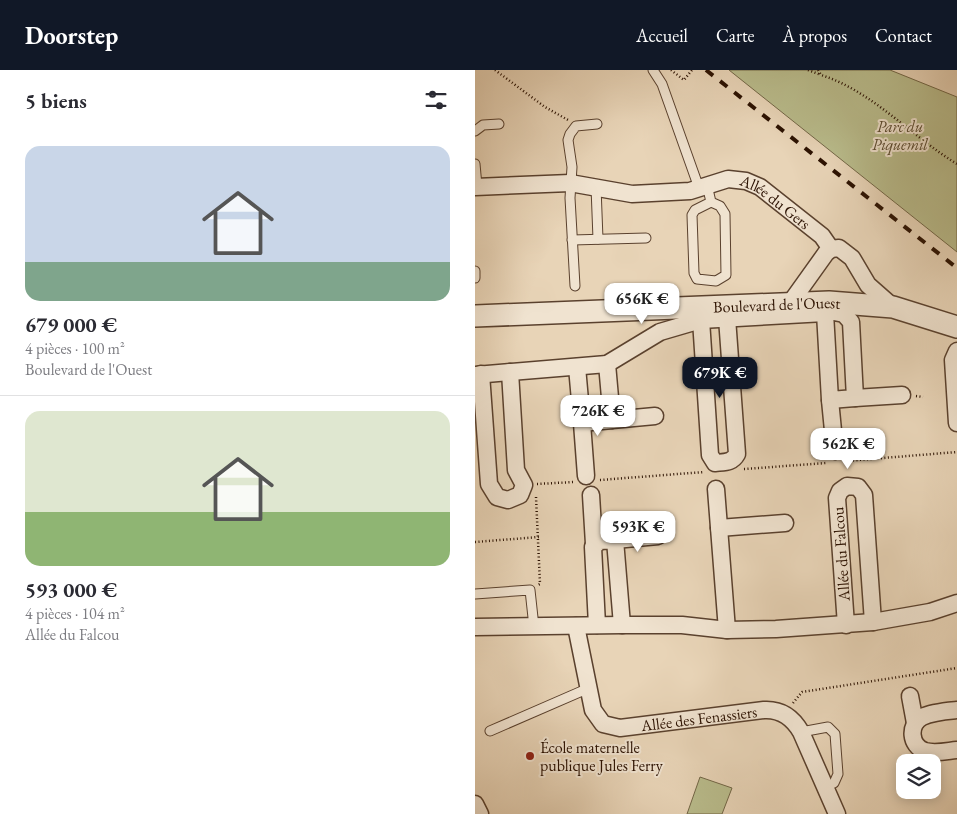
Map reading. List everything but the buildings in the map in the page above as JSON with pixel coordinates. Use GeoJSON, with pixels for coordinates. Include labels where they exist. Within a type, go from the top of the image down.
{"type":"FeatureCollection","features":[{"type":"Feature","properties":{"kind":"street","name":"Allée du Gers"},"geometry":{"type":"LineString","coordinates":[[476,187],[570,184],[632,194],[681,192],[728,179],[746,181],[756,185],[822,236],[831,249],[839,248],[848,254],[868,285],[893,307]]}},
{"type":"Feature","properties":{"kind":"street"},"geometry":{"type":"LineString","coordinates":[[791,302],[831,249]]}},
{"type":"Feature","properties":{"kind":"street","name":"Boulevard de l'Ouest"},"geometry":{"type":"LineString","coordinates":[[475,316],[713,316],[791,302],[827,309],[844,314],[851,322],[855,398]]}},
{"type":"Feature","properties":{"kind":"street","name":"Boulevard de l'Ouest"},"geometry":{"type":"LineString","coordinates":[[827,309],[893,307],[957,327]]}},
{"type":"Feature","properties":{"kind":"street"},"geometry":{"type":"LineString","coordinates":[[509,372],[517,470],[524,485],[520,495],[508,500],[497,497],[489,484],[478,374],[607,364],[660,332],[713,316],[827,309]]}},
{"type":"Feature","properties":{"kind":"street","name":"Boulevard de l'Ouest"},"geometry":{"type":"LineString","coordinates":[[827,309],[830,400],[835,451]]}},
{"type":"Feature","properties":{"kind":"street","name":"Boulevard de l'Ouest"},"geometry":{"type":"LineString","coordinates":[[713,316],[734,414],[737,454],[734,460],[715,463],[711,459],[707,416],[713,316]]}},
{"type":"Feature","properties":{"kind":"street"},"geometry":{"type":"LineString","coordinates":[[957,351],[953,360],[957,423]]}},
{"type":"Feature","properties":{"kind":"street"},"geometry":{"type":"LineString","coordinates":[[607,364],[612,420]]}},
{"type":"Feature","properties":{"kind":"street"},"geometry":{"type":"LineString","coordinates":[[577,366],[586,476]]}},
{"type":"Feature","properties":{"kind":"street"},"geometry":{"type":"LineString","coordinates":[[830,400],[902,395]]}},
{"type":"Feature","properties":{"kind":"street"},"geometry":{"type":"LineString","coordinates":[[707,416],[734,414]]}},
{"type":"Feature","properties":{"kind":"street"},"geometry":{"type":"LineString","coordinates":[[582,423],[655,416]]}},
{"type":"Feature","properties":{"kind":"street","name":"Allée du Falcou"},"geometry":{"type":"LineString","coordinates":[[846,625],[837,498],[840,491],[851,485],[858,487],[864,495],[873,622]]}},
{"type":"Feature","properties":{"kind":"street"},"geometry":{"type":"LineString","coordinates":[[716,489],[727,630]]}},
{"type":"Feature","properties":{"kind":"street"},"geometry":{"type":"LineString","coordinates":[[591,495],[594,544],[592,551],[597,626]]}},
{"type":"Feature","properties":{"kind":"street"},"geometry":{"type":"LineString","coordinates":[[719,528],[785,523]]}},
{"type":"Feature","properties":{"kind":"street"},"geometry":{"type":"LineString","coordinates":[[594,544],[600,541],[658,536]]}},
{"type":"Feature","properties":{"kind":"street"},"geometry":{"type":"LineString","coordinates":[[615,540],[622,625]]}},
{"type":"Feature","properties":{"kind":"street","name":"Allée du Falcou"},"geometry":{"type":"LineString","coordinates":[[475,627],[622,625],[682,626],[727,630],[846,625],[930,612],[957,603]]}},
{"type":"Feature","properties":{"kind":"street","name":"Allée des Fenassiers"},"geometry":{"type":"LineString","coordinates":[[576,626],[595,716],[603,724],[611,727],[764,710],[785,714]]}},
{"type":"Feature","properties":{"kind":"street"},"geometry":{"type":"LineString","coordinates":[[910,696],[915,724],[913,738],[923,750],[934,752],[957,750]]}},
{"type":"Feature","properties":{"kind":"street"},"geometry":{"type":"LineString","coordinates":[[915,724],[926,716],[957,710]]}},
{"type":"Feature","properties":{"kind":"street"},"geometry":{"type":"LineString","coordinates":[[785,714],[794,721],[801,732],[837,814]]}},
{"type":"Feature","properties":{"kind":"street"},"geometry":{"type":"LineString","coordinates":[[475,804],[479,814]]}},
{"type":"Feature","properties":{"kind":"lane","name":"Allée du Gers"},"geometry":{"type":"LineString","coordinates":[[653,70],[662,84],[703,186],[711,202],[721,206],[725,214],[728,269],[721,280],[705,282],[697,279],[694,273],[692,216],[698,208],[706,206],[711,202]]}},
{"type":"Feature","properties":{"kind":"lane"},"geometry":{"type":"LineString","coordinates":[[475,132],[479,127],[499,124]]}},
{"type":"Feature","properties":{"kind":"lane"},"geometry":{"type":"LineString","coordinates":[[575,286],[570,184],[571,167],[568,140],[575,126],[597,124]]}},
{"type":"Feature","properties":{"kind":"lane","name":"Allée du Gers"},"geometry":{"type":"LineString","coordinates":[[475,164],[476,187]]}},
{"type":"Feature","properties":{"kind":"lane"},"geometry":{"type":"LineString","coordinates":[[597,187],[598,239]]}},
{"type":"Feature","properties":{"kind":"lane"},"geometry":{"type":"LineString","coordinates":[[572,240],[645,238]]}},
{"type":"Feature","properties":{"kind":"lane"},"geometry":{"type":"LineString","coordinates":[[475,271],[475,278]]}},
{"type":"Feature","properties":{"kind":"lane"},"geometry":{"type":"LineString","coordinates":[[475,594],[531,590],[534,627]]}},
{"type":"Feature","properties":{"kind":"lane"},"geometry":{"type":"LineString","coordinates":[[489,731],[589,688]]}},
{"type":"Feature","properties":{"kind":"lane"},"geometry":{"type":"LineString","coordinates":[[801,732],[827,727],[835,734],[838,774],[834,783],[825,787]]}},
{"type":"Feature","properties":{"kind":"path"},"geometry":{"type":"LineString","coordinates":[[495,70],[545,107],[575,126]]}},
{"type":"Feature","properties":{"kind":"path"},"geometry":{"type":"LineString","coordinates":[[671,70],[684,80],[692,70]]}},
{"type":"Feature","properties":{"kind":"path"},"geometry":{"type":"LineString","coordinates":[[808,70],[839,80],[957,164]]}},
{"type":"Feature","properties":{"kind":"path"},"geometry":{"type":"LineString","coordinates":[[819,70],[821,75]]}},
{"type":"Feature","properties":{"kind":"path"},"geometry":{"type":"LineString","coordinates":[[531,590],[540,584],[536,493]]}},
{"type":"Feature","properties":{"kind":"path"},"geometry":{"type":"LineString","coordinates":[[475,542],[539,538]]}},
{"type":"Feature","properties":{"kind":"path"},"geometry":{"type":"LineString","coordinates":[[785,714],[802,692],[957,668]]}},
{"type":"Feature","properties":{"kind":"green space","name":"Parc du Piquemil"},"geometry":{"type":"Polygon","coordinates":[[[729,70],[890,70],[957,97],[957,252],[729,70]]]}},
{"type":"Feature","properties":{"kind":"green space"},"geometry":{"type":"Polygon","coordinates":[[[700,777],[732,788],[722,814],[687,814],[700,777]]]}},
{"type":"Feature","properties":{"kind":"railway"},"geometry":{"type":"LineString","coordinates":[[706,70],[957,268]]}},
{"type":"Feature","properties":{"kind":"place","name":"École maternelle publique Jules Ferry"},"geometry":{"type":"Point","coordinates":[530,756]}}]}
